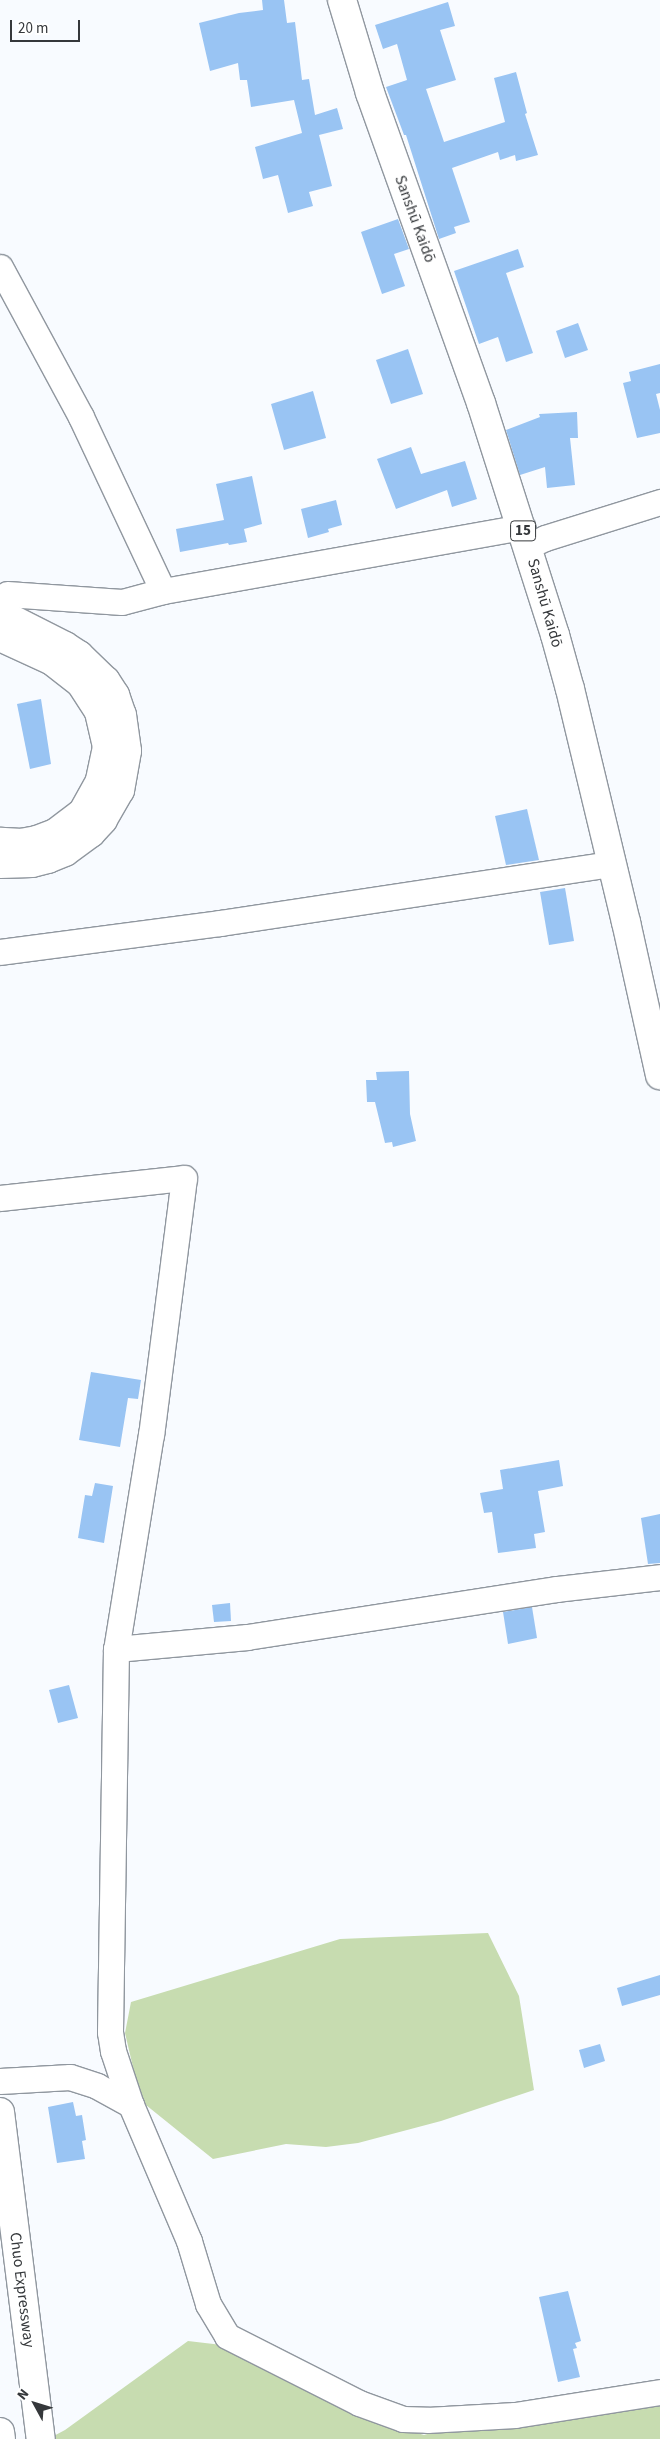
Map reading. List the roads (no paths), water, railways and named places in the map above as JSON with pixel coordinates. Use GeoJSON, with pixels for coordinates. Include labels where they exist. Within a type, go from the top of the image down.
{"type":"FeatureCollection","features":[{"type":"Feature","properties":{"kind":"main road","name":"Sanshū Kaidō"},"geometry":{"type":"LineString","coordinates":[[342,0],[370,93],[481,403],[525,536],[570,689],[660,1075]]}},
{"type":"Feature","properties":{"kind":"main road"},"geometry":{"type":"LineString","coordinates":[[0,864],[32,863],[48,859],[65,852],[91,832],[103,820],[120,790],[127,751],[122,715],[106,680],[79,655],[3,603]]}},
{"type":"Feature","properties":{"kind":"main road"},"geometry":{"type":"LineString","coordinates":[[0,637],[52,661],[81,684],[99,712],[107,748],[100,781],[83,812],[55,833],[37,840],[22,843],[0,842]]}},
{"type":"Feature","properties":{"kind":"main road","name":"Chuo Expressway"},"geometry":{"type":"LineString","coordinates":[[0,2112],[41,2438]]}},
{"type":"Feature","properties":{"kind":"main road"},"geometry":{"type":"LineString","coordinates":[[0,2432],[1,2439]]}},
{"type":"Feature","properties":{"kind":"street"},"geometry":{"type":"LineString","coordinates":[[0,267],[81,417],[163,591]]}},
{"type":"Feature","properties":{"kind":"street"},"geometry":{"type":"LineString","coordinates":[[3,603],[122,602],[163,591],[525,536],[545,538],[660,502]]}},
{"type":"Feature","properties":{"kind":"street"},"geometry":{"type":"LineString","coordinates":[[0,952],[220,923],[611,864]]}},
{"type":"Feature","properties":{"kind":"street"},"geometry":{"type":"LineString","coordinates":[[0,1198],[184,1178],[151,1434],[116,1649],[110,2032],[113,2050],[131,2105],[189,2241],[208,2304],[227,2336],[359,2403],[403,2419],[428,2420],[515,2415],[660,2392]]}},
{"type":"Feature","properties":{"kind":"street"},"geometry":{"type":"LineString","coordinates":[[116,1649],[247,1638],[557,1589],[660,1577]]}},
{"type":"Feature","properties":{"kind":"street"},"geometry":{"type":"LineString","coordinates":[[0,2082],[70,2077],[97,2086],[131,2105]]}}]}
